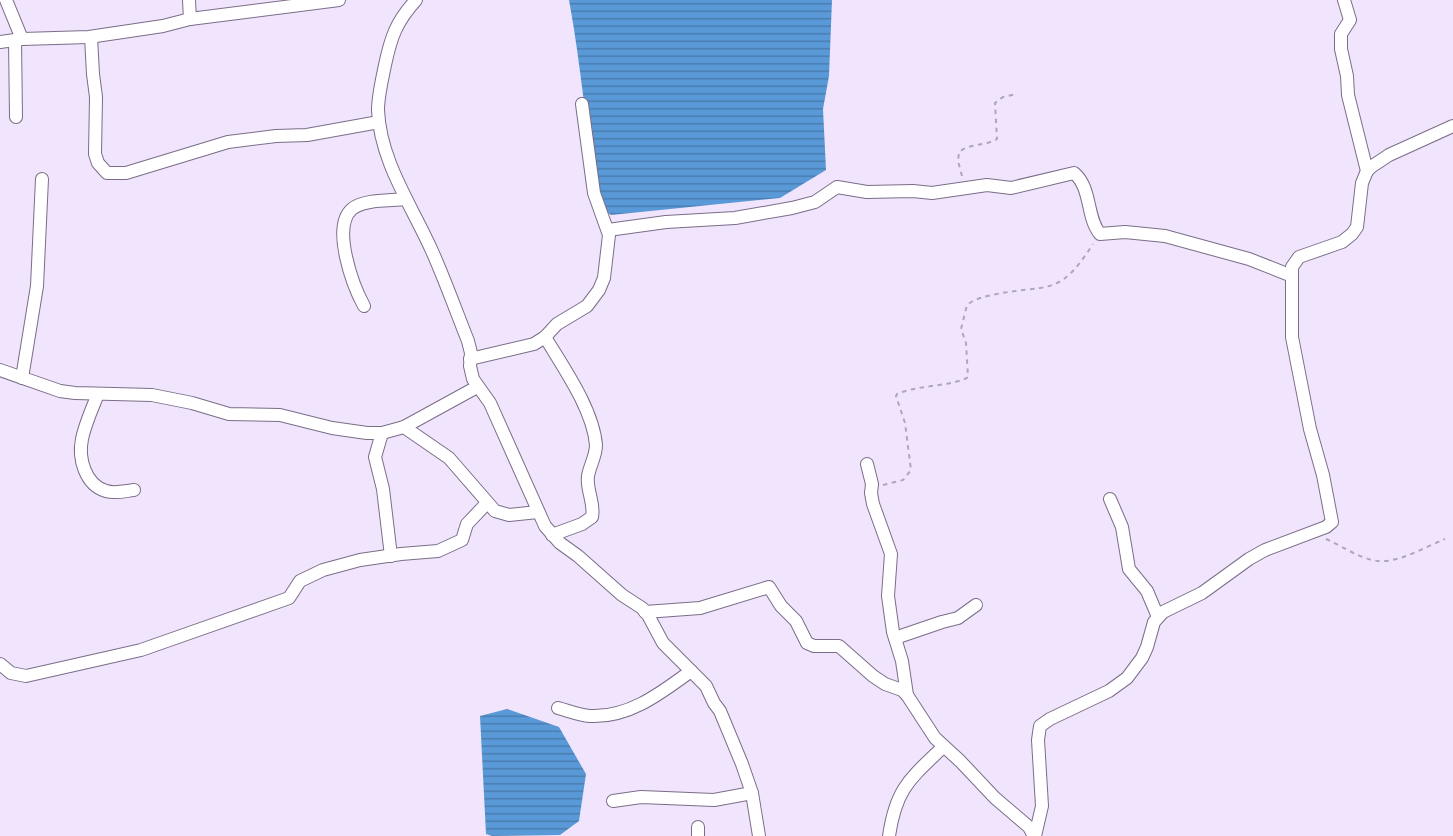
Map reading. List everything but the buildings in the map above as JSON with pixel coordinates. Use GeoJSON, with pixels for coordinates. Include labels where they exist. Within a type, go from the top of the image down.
{"type":"FeatureCollection","features":[{"type":"Feature","properties":{"kind":"street"},"geometry":{"type":"LineString","coordinates":[[6,0],[19,39],[16,117]]}},
{"type":"Feature","properties":{"kind":"street"},"geometry":{"type":"LineString","coordinates":[[189,0],[190,19]]}},
{"type":"Feature","properties":{"kind":"street"},"geometry":{"type":"LineString","coordinates":[[0,42],[19,39],[92,37],[163,26],[190,19],[339,0]]}},
{"type":"Feature","properties":{"kind":"street"},"geometry":{"type":"LineString","coordinates":[[416,0],[392,35],[380,92],[379,122],[392,166],[442,275],[468,340],[471,373],[477,387],[490,403],[538,512],[552,535],[645,612],[663,643],[704,683],[720,711],[742,764],[752,793],[759,836]]}},
{"type":"Feature","properties":{"kind":"street"},"geometry":{"type":"LineString","coordinates":[[1344,0],[1350,20],[1341,37],[1342,57],[1352,113],[1367,171]]}},
{"type":"Feature","properties":{"kind":"street"},"geometry":{"type":"LineString","coordinates":[[92,37],[96,97],[94,146],[98,163],[106,173],[112,175],[126,173],[228,142],[307,135],[379,122]]}},
{"type":"Feature","properties":{"kind":"street"},"geometry":{"type":"LineString","coordinates":[[470,359],[534,344],[545,337],[557,324],[587,306],[599,290],[607,255],[608,230],[594,193],[582,104]]}},
{"type":"Feature","properties":{"kind":"street"},"geometry":{"type":"LineString","coordinates":[[1035,836],[1042,806],[1038,740],[1040,726],[1050,719],[1091,701],[1127,678],[1147,647],[1158,617],[1170,608],[1202,593],[1249,558],[1330,525],[1333,518],[1310,429],[1292,337],[1292,267],[1296,260],[1305,254],[1345,240],[1355,231],[1362,183],[1367,171],[1389,155],[1453,126]]}},
{"type":"Feature","properties":{"kind":"street"},"geometry":{"type":"LineString","coordinates":[[608,230],[666,222],[735,218],[792,208],[815,202],[837,187],[867,192],[913,191],[932,194],[992,185],[1011,188],[1074,173],[1084,188],[1094,223],[1100,234],[1125,231],[1165,236],[1249,259],[1292,276]]}},
{"type":"Feature","properties":{"kind":"street"},"geometry":{"type":"LineString","coordinates":[[22,378],[37,286],[42,179]]}},
{"type":"Feature","properties":{"kind":"street"},"geometry":{"type":"LineString","coordinates":[[364,306],[352,278],[343,237],[344,222],[352,210],[359,205],[406,199]]}},
{"type":"Feature","properties":{"kind":"street"},"geometry":{"type":"LineString","coordinates":[[545,337],[583,405],[596,444],[588,477],[592,517],[582,524],[552,535]]}},
{"type":"Feature","properties":{"kind":"street"},"geometry":{"type":"LineString","coordinates":[[0,370],[60,391],[159,396],[229,414],[280,415],[332,428],[382,433],[404,427],[477,387]]}},
{"type":"Feature","properties":{"kind":"street"},"geometry":{"type":"LineString","coordinates":[[98,394],[81,440],[80,450],[86,472],[91,482],[106,491],[116,493],[134,490]]}},
{"type":"Feature","properties":{"kind":"street"},"geometry":{"type":"LineString","coordinates":[[404,427],[449,458],[495,511],[518,515],[538,512]]}},
{"type":"Feature","properties":{"kind":"street"},"geometry":{"type":"LineString","coordinates":[[382,433],[375,457],[383,489],[391,556]]}},
{"type":"Feature","properties":{"kind":"street"},"geometry":{"type":"LineString","coordinates":[[867,464],[876,514],[891,554],[888,596],[907,695]]}},
{"type":"Feature","properties":{"kind":"street"},"geometry":{"type":"LineString","coordinates":[[1110,499],[1122,527],[1129,569],[1147,591],[1158,617]]}},
{"type":"Feature","properties":{"kind":"street"},"geometry":{"type":"LineString","coordinates":[[2,668],[18,675],[33,675],[141,650],[289,598],[300,581],[311,574],[360,560],[412,552],[438,551],[459,542],[464,536],[467,524],[487,503]]}},
{"type":"Feature","properties":{"kind":"street"},"geometry":{"type":"LineString","coordinates":[[645,612],[700,608],[769,587],[781,606],[796,621],[807,643],[814,646],[839,646],[873,676],[885,684],[902,690],[943,747],[1029,827],[1035,836]]}},
{"type":"Feature","properties":{"kind":"street"},"geometry":{"type":"LineString","coordinates":[[895,638],[958,618],[976,605]]}},
{"type":"Feature","properties":{"kind":"street"},"geometry":{"type":"LineString","coordinates":[[558,708],[590,716],[617,713],[642,704],[691,671]]}},
{"type":"Feature","properties":{"kind":"street"},"geometry":{"type":"LineString","coordinates":[[889,836],[896,801],[901,792],[911,778],[943,747]]}},
{"type":"Feature","properties":{"kind":"street"},"geometry":{"type":"LineString","coordinates":[[613,801],[641,797],[714,800],[752,793]]}},
{"type":"Feature","properties":{"kind":"path"},"geometry":{"type":"LineString","coordinates":[[962,188],[959,152],[964,148],[998,139],[995,103],[1016,93]]}},
{"type":"Feature","properties":{"kind":"path"},"geometry":{"type":"LineString","coordinates":[[872,488],[903,480],[911,470],[905,423],[897,394],[968,377],[966,344],[961,328],[967,305],[981,297],[1022,289],[1044,289],[1063,281],[1079,265],[1100,234]]}},
{"type":"Feature","properties":{"kind":"path"},"geometry":{"type":"LineString","coordinates":[[1313,532],[1366,558],[1379,561],[1400,557],[1444,539]]}},
{"type":"Feature","properties":{"kind":"water"},"geometry":{"type":"Polygon","coordinates":[[[569,0],[832,0],[829,76],[823,109],[826,170],[780,198],[611,215],[601,207],[569,0]]]}},
{"type":"Feature","properties":{"kind":"water"},"geometry":{"type":"Polygon","coordinates":[[[507,709],[559,727],[586,774],[579,821],[560,835],[492,836],[486,834],[480,716],[507,709]]]}}]}
